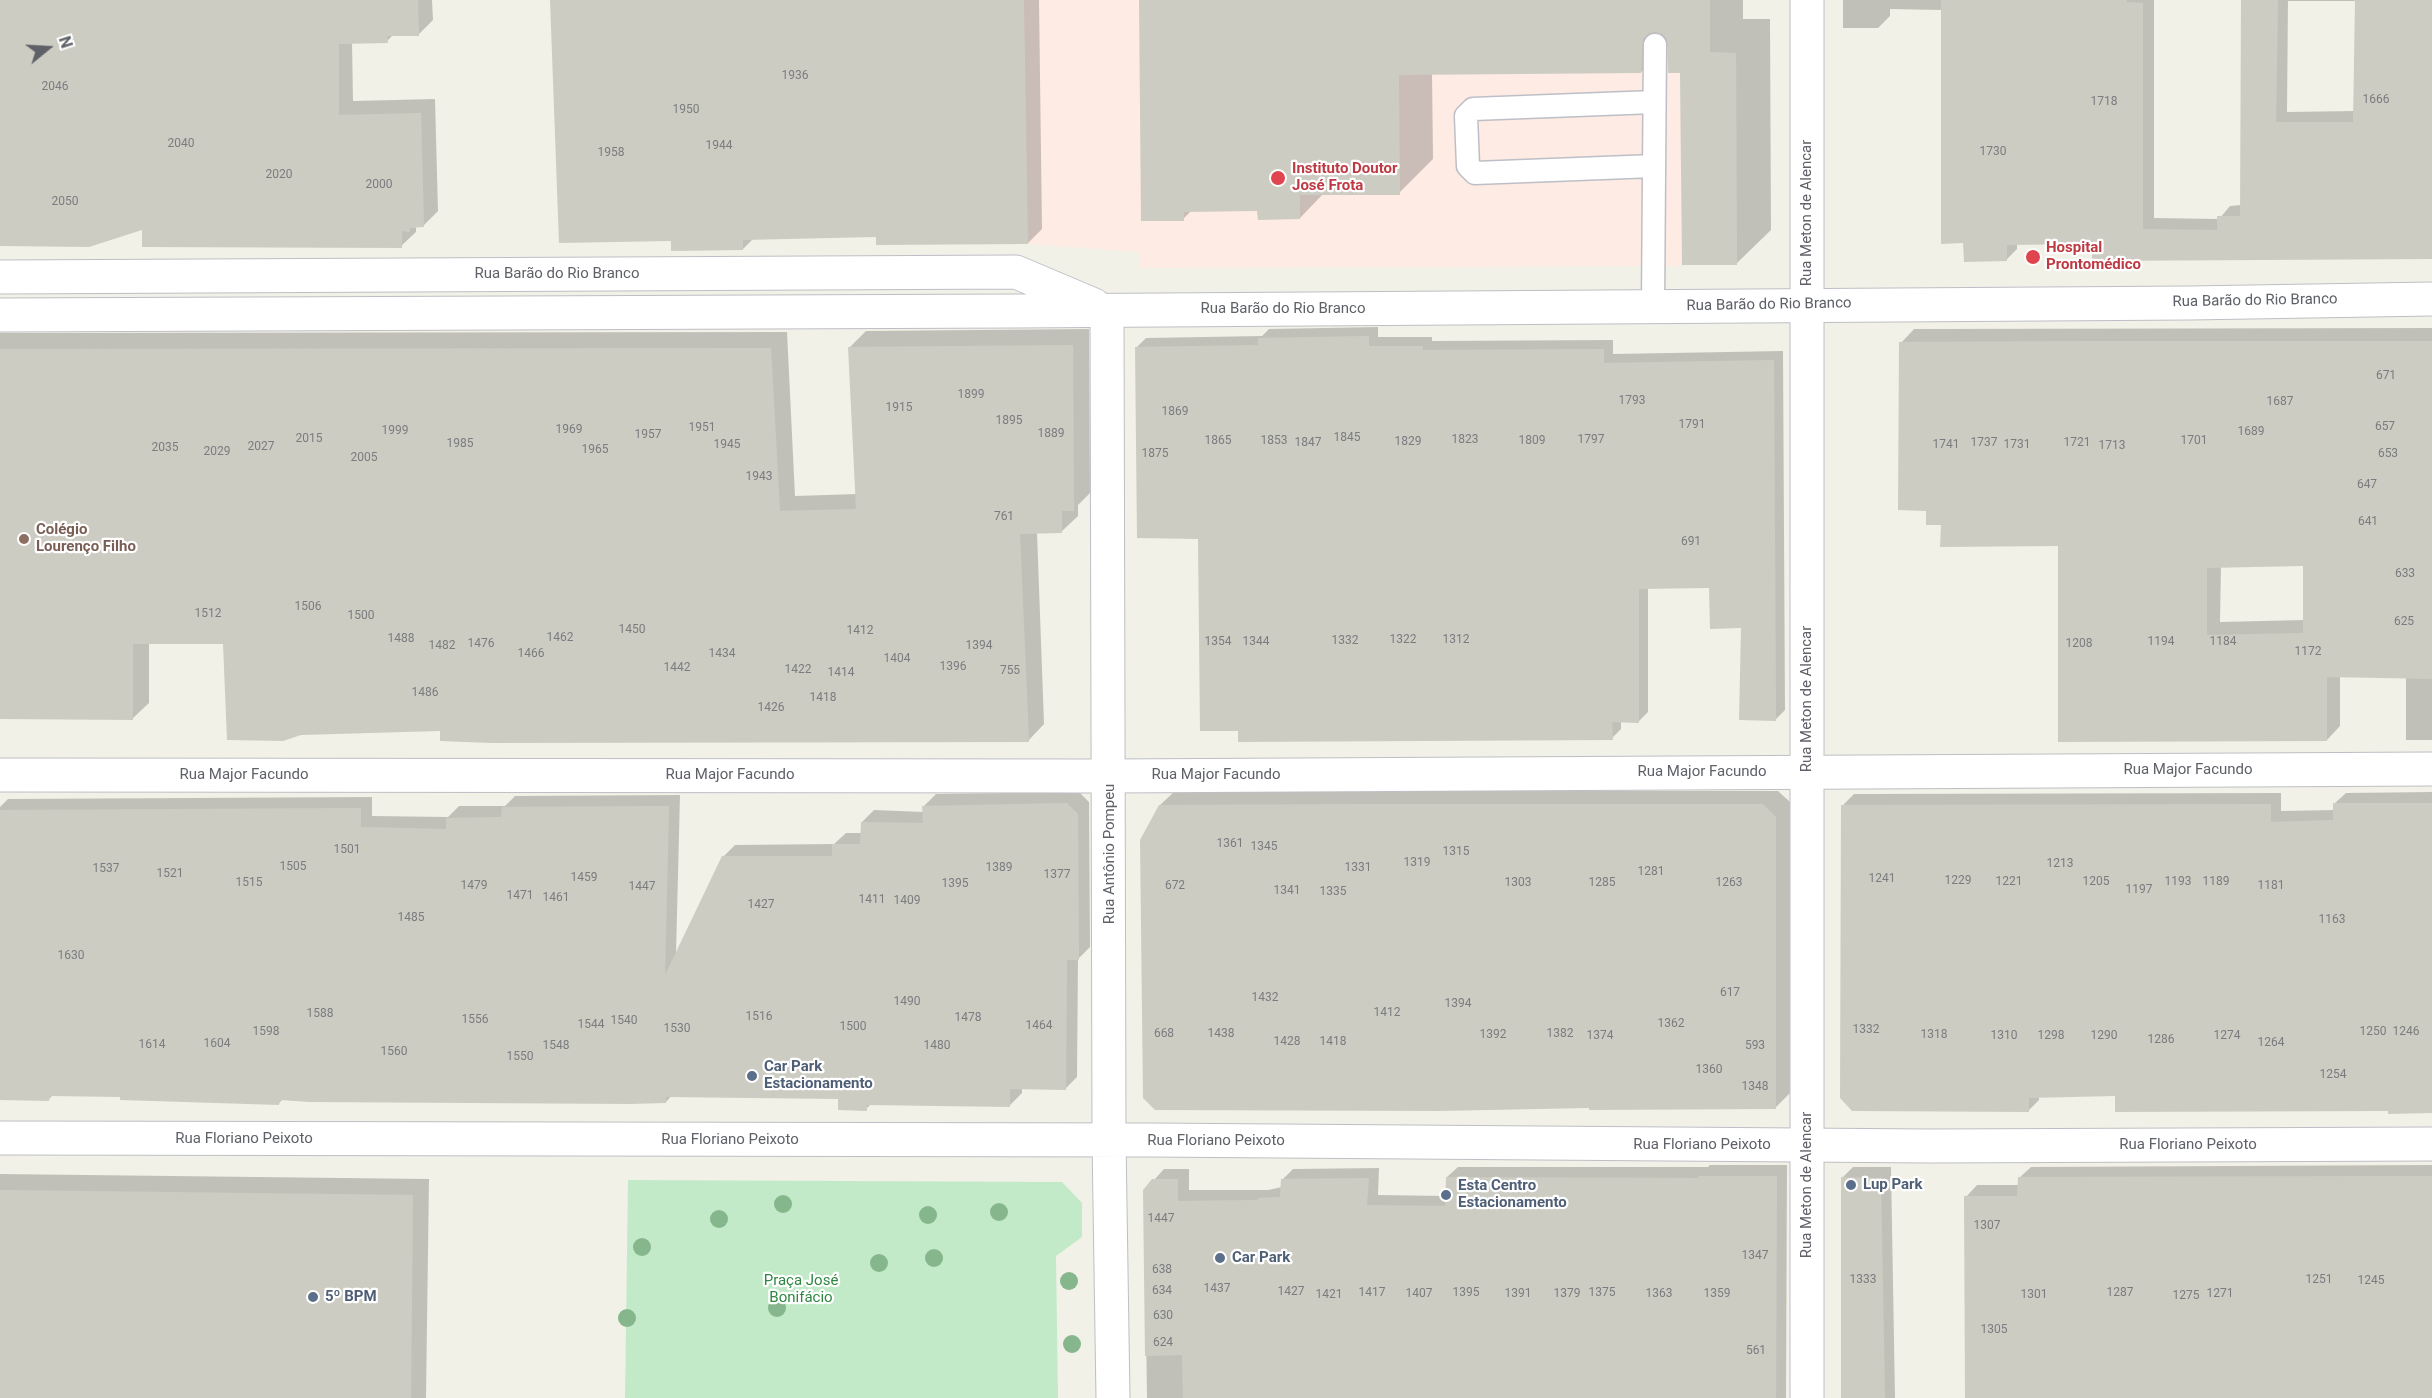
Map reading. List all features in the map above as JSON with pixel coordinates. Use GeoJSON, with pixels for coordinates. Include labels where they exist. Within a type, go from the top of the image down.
{"type":"FeatureCollection","features":[{"type":"Feature","properties":{"kind":"street","name":"Rua Meton de Alencar"},"geometry":{"type":"LineString","coordinates":[[1807,0],[1807,1398]]}},
{"type":"Feature","properties":{"kind":"street","name":"Rua Barão do Rio Branco"},"geometry":{"type":"LineString","coordinates":[[0,277],[1016,272],[1107,311]]}},
{"type":"Feature","properties":{"kind":"street","name":"Rua Barão do Rio Branco"},"geometry":{"type":"LineString","coordinates":[[0,315],[1107,311],[2190,303],[2432,298]]}},
{"type":"Feature","properties":{"kind":"street","name":"Rua Antônio Pompeu"},"geometry":{"type":"LineString","coordinates":[[1107,311],[1110,776],[1109,1140],[1113,1398]]}},
{"type":"Feature","properties":{"kind":"street","name":"Rua Major Facundo"},"geometry":{"type":"LineString","coordinates":[[0,775],[1110,776],[2432,769]]}},
{"type":"Feature","properties":{"kind":"street","name":"Rua Floriano Peixoto"},"geometry":{"type":"LineString","coordinates":[[0,1138],[1109,1140],[1806,1145],[2432,1144]]}},
{"type":"Feature","properties":{"kind":"lane"},"geometry":{"type":"LineString","coordinates":[[1653,306],[1655,45]]}},
{"type":"Feature","properties":{"kind":"lane"},"geometry":{"type":"LineString","coordinates":[[1654,102],[1473,109],[1466,116],[1468,166],[1475,173],[1654,166]]}},
{"type":"Feature","properties":{"kind":"shaded area","name":"Instituto Doutor José Frota"},"geometry":{"type":"Polygon","coordinates":[[[873,0],[1710,0],[1710,112],[1681,112],[1682,266],[1140,268],[1139,252],[1028,244],[876,245],[873,0]]]}},
{"type":"Feature","properties":{"kind":"green space","name":"Praça José Bonifácio"},"geometry":{"type":"Polygon","coordinates":[[[628,1180],[1062,1182],[1082,1203],[1082,1237],[1056,1256],[1058,1398],[625,1398],[628,1180]]]}},
{"type":"Feature","properties":{"kind":"building"},"geometry":{"type":"Polygon","coordinates":[[[0,0],[418,0],[419,36],[387,36],[388,43],[339,44],[339,115],[421,113],[424,227],[410,228],[410,232],[402,231],[402,248],[142,247],[142,230],[89,247],[0,246],[0,0]]]}},
{"type":"Feature","properties":{"kind":"building"},"geometry":{"type":"Polygon","coordinates":[[[550,0],[1024,0],[1028,244],[876,245],[876,237],[743,240],[743,250],[671,251],[671,241],[559,243],[550,0]]]}},
{"type":"Feature","properties":{"kind":"building"},"geometry":{"type":"Polygon","coordinates":[[[1139,0],[1710,0],[1710,52],[1736,53],[1737,265],[1682,265],[1680,73],[1668,73],[1667,39],[1656,32],[1649,33],[1643,39],[1641,73],[1399,75],[1400,195],[1300,195],[1300,219],[1258,220],[1257,211],[1184,212],[1184,221],[1141,221],[1139,0]]]}},
{"type":"Feature","properties":{"kind":"building"},"geometry":{"type":"Polygon","coordinates":[[[1941,0],[2127,0],[2127,2],[2143,3],[2143,229],[2217,230],[2217,216],[2240,216],[2241,0],[2278,0],[2276,122],[2353,122],[2355,0],[2432,0],[2432,259],[2092,261],[2092,244],[2007,245],[2007,261],[1964,262],[1963,243],[1941,244],[1941,0]]]}},
{"type":"Feature","properties":{"kind":"building"},"geometry":{"type":"Polygon","coordinates":[[[1369,336],[1369,346],[1423,346],[1423,350],[1604,349],[1604,363],[1774,360],[1776,721],[1739,720],[1741,628],[1710,629],[1709,588],[1639,589],[1639,723],[1612,722],[1613,740],[1238,742],[1238,731],[1200,731],[1198,539],[1137,538],[1135,347],[1258,345],[1258,338],[1369,336]]]}},
{"type":"Feature","properties":{"kind":"building"},"geometry":{"type":"Polygon","coordinates":[[[2432,341],[2432,679],[2327,677],[2327,741],[2058,742],[2058,546],[1940,547],[1941,525],[1926,525],[1926,511],[1898,510],[1899,342],[2432,341]],[[2303,566],[2207,568],[2207,635],[2303,633],[2303,566]]]}},
{"type":"Feature","properties":{"kind":"building"},"geometry":{"type":"Polygon","coordinates":[[[1073,345],[1074,511],[1062,511],[1062,533],[1020,534],[1029,742],[491,743],[440,741],[440,731],[301,735],[283,741],[227,740],[223,644],[133,644],[133,720],[0,719],[0,349],[771,348],[780,511],[856,509],[848,347],[1073,345]]]}},
{"type":"Feature","properties":{"kind":"building"},"geometry":{"type":"Polygon","coordinates":[[[1067,803],[1078,814],[1079,960],[1067,960],[1066,1090],[1010,1089],[1010,1107],[867,1105],[867,1111],[838,1110],[838,1099],[666,1097],[666,1103],[630,1104],[280,1100],[279,1105],[50,1096],[49,1101],[0,1100],[0,810],[361,808],[361,827],[446,829],[446,818],[501,817],[502,807],[669,806],[665,975],[722,856],[832,856],[832,844],[860,844],[861,822],[923,823],[922,806],[1067,803]]]}},
{"type":"Feature","properties":{"kind":"building"},"geometry":{"type":"Polygon","coordinates":[[[2333,803],[2432,803],[2432,1113],[2388,1114],[2388,1111],[2115,1112],[2115,1096],[2029,1098],[2029,1112],[1852,1111],[1840,1098],[1841,805],[2271,804],[2271,822],[2333,820],[2333,803]]]}},
{"type":"Feature","properties":{"kind":"building"},"geometry":{"type":"Polygon","coordinates":[[[1763,804],[1776,817],[1776,1109],[1155,1110],[1143,1098],[1140,840],[1159,805],[1763,804]]]}},
{"type":"Feature","properties":{"kind":"building"},"geometry":{"type":"Polygon","coordinates":[[[1698,1176],[1777,1176],[1776,1398],[1183,1398],[1182,1355],[1145,1356],[1143,1190],[1152,1179],[1178,1179],[1178,1201],[1258,1200],[1258,1198],[1280,1197],[1281,1179],[1369,1178],[1367,1205],[1445,1206],[1446,1177],[1698,1178],[1698,1176]]]}},
{"type":"Feature","properties":{"kind":"building"},"geometry":{"type":"Polygon","coordinates":[[[2432,1176],[2432,1398],[1965,1398],[1964,1196],[2017,1196],[2018,1177],[2432,1176]]]}},
{"type":"Feature","properties":{"kind":"building"},"geometry":{"type":"Polygon","coordinates":[[[1841,1177],[1881,1178],[1885,1398],[1841,1398],[1841,1177]]]}},
{"type":"Feature","properties":{"kind":"building","name":"5º BPM"},"geometry":{"type":"Polygon","coordinates":[[[0,1190],[413,1195],[411,1398],[0,1398],[0,1190]]]}},
{"type":"Feature","properties":{"kind":"place","name":"Instituto Doutor José Frota"},"geometry":{"type":"Point","coordinates":[1278,178]}},
{"type":"Feature","properties":{"kind":"place","name":"Hospital Prontomédico"},"geometry":{"type":"Point","coordinates":[2033,257]}},
{"type":"Feature","properties":{"kind":"place","name":"Colégio Lourenço Filho"},"geometry":{"type":"Point","coordinates":[24,539]}},
{"type":"Feature","properties":{"kind":"place","name":"Car Park Estacionamento"},"geometry":{"type":"Point","coordinates":[752,1076]}},
{"type":"Feature","properties":{"kind":"place","name":"Lup Park"},"geometry":{"type":"Point","coordinates":[1851,1185]}},
{"type":"Feature","properties":{"kind":"place","name":"Esta Centro Estacionamento"},"geometry":{"type":"Point","coordinates":[1446,1195]}},
{"type":"Feature","properties":{"kind":"place","name":"Car Park"},"geometry":{"type":"Point","coordinates":[1220,1258]}},
{"type":"Feature","properties":{"kind":"place","name":"5º BPM"},"geometry":{"type":"Point","coordinates":[313,1297]}}]}
